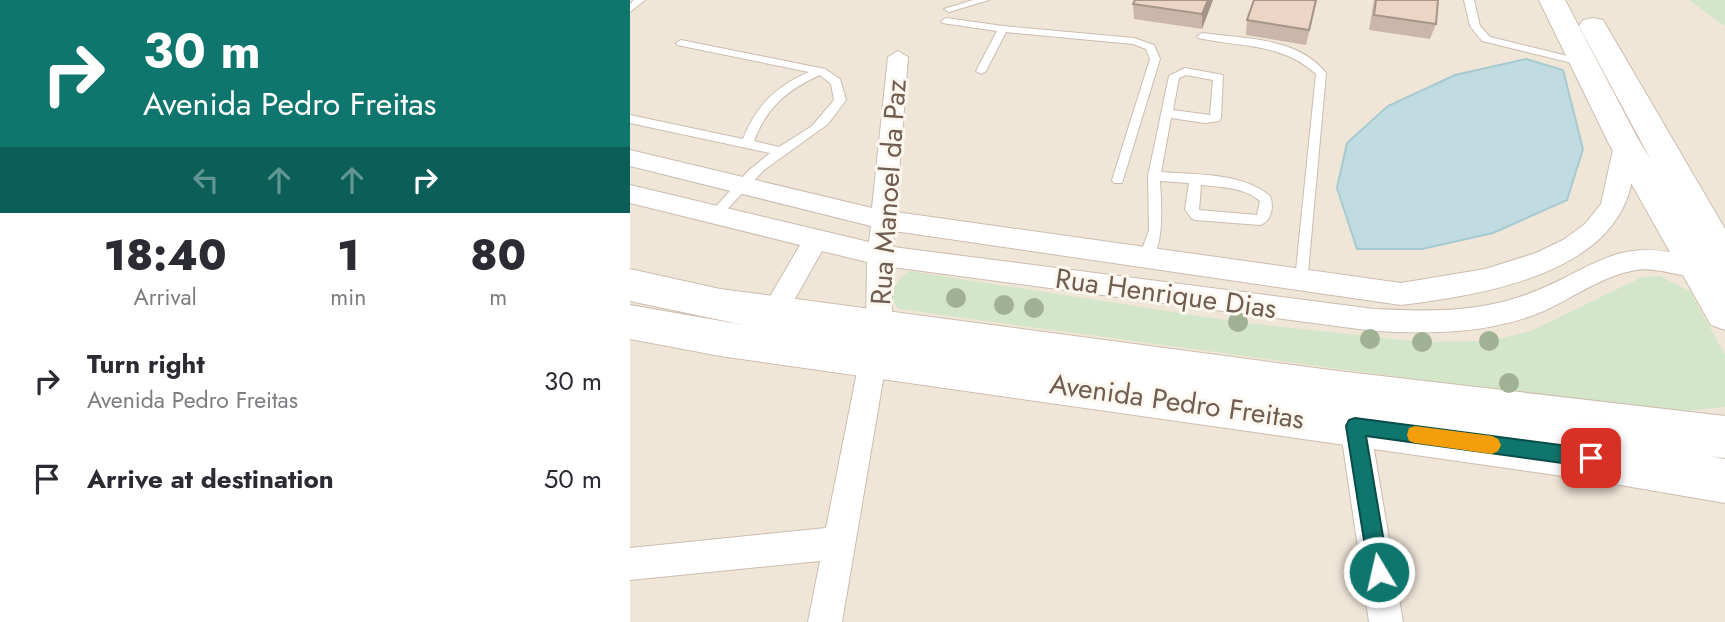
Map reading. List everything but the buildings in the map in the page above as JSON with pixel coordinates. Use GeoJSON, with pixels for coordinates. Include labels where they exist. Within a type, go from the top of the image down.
{"type":"FeatureCollection","features":[{"type":"Feature","properties":{"kind":"main road"},"geometry":{"type":"LineString","coordinates":[[1552,0],[1624,142],[1710,265]]}},
{"type":"Feature","properties":{"kind":"main road"},"geometry":{"type":"LineString","coordinates":[[1579,0],[1710,265],[1725,313]]}},
{"type":"Feature","properties":{"kind":"main road","name":"Avenida Pedro Freitas"},"geometry":{"type":"LineString","coordinates":[[630,285],[720,305],[774,312],[877,343],[1355,426],[1591,458],[1725,481]]}},
{"type":"Feature","properties":{"kind":"main road","name":"Avenida Pedro Freitas"},"geometry":{"type":"LineString","coordinates":[[630,322],[720,339],[877,343],[1364,393],[1725,436]]}},
{"type":"Feature","properties":{"kind":"street","name":"Rua Manoel da Paz"},"geometry":{"type":"LineString","coordinates":[[825,622],[877,343],[880,255],[898,57]]}},
{"type":"Feature","properties":{"kind":"street","name":"Rua Henrique Dias"},"geometry":{"type":"LineString","coordinates":[[630,158],[884,220],[1401,294],[1459,287],[1519,271],[1580,242],[1609,211],[1620,184],[1624,142]]}},
{"type":"Feature","properties":{"kind":"street","name":"Rua Henrique Dias"},"geometry":{"type":"LineString","coordinates":[[630,194],[880,255],[1374,320],[1440,323],[1527,305],[1634,258],[1657,258],[1710,265]]}},
{"type":"Feature","properties":{"kind":"street"},"geometry":{"type":"LineString","coordinates":[[774,312],[815,241]]}},
{"type":"Feature","properties":{"kind":"street"},"geometry":{"type":"LineString","coordinates":[[1302,280],[1302,311]]}},
{"type":"Feature","properties":{"kind":"street"},"geometry":{"type":"LineString","coordinates":[[1355,426],[1386,622]]}},
{"type":"Feature","properties":{"kind":"street"},"geometry":{"type":"LineString","coordinates":[[630,564],[841,543]]}},
{"type":"Feature","properties":{"kind":"lane"},"geometry":{"type":"LineString","coordinates":[[630,9],[640,0]]}},
{"type":"Feature","properties":{"kind":"lane"},"geometry":{"type":"LineString","coordinates":[[984,0],[947,15],[1003,29],[1135,40],[1150,47],[1156,59],[1118,180]]}},
{"type":"Feature","properties":{"kind":"lane"},"geometry":{"type":"LineString","coordinates":[[1469,0],[1472,23],[1478,33],[1486,38],[1584,63]]}},
{"type":"Feature","properties":{"kind":"lane"},"geometry":{"type":"LineString","coordinates":[[981,71],[1003,29]]}},
{"type":"Feature","properties":{"kind":"lane"},"geometry":{"type":"LineString","coordinates":[[1202,36],[1289,50],[1308,58],[1321,73],[1302,280]]}},
{"type":"Feature","properties":{"kind":"lane"},"geometry":{"type":"LineString","coordinates":[[681,43],[821,71],[836,82],[840,100],[828,120],[807,138],[780,151],[714,216]]}},
{"type":"Feature","properties":{"kind":"lane"},"geometry":{"type":"LineString","coordinates":[[747,144],[758,114],[777,93],[821,71]]}},
{"type":"Feature","properties":{"kind":"lane"},"geometry":{"type":"LineString","coordinates":[[1146,258],[1155,230],[1153,176],[1167,113],[1177,72],[1219,78],[1215,118],[1167,113]]}},
{"type":"Feature","properties":{"kind":"lane"},"geometry":{"type":"LineString","coordinates":[[630,119],[780,151]]}},
{"type":"Feature","properties":{"kind":"lane"},"geometry":{"type":"LineString","coordinates":[[1153,176],[1195,181],[1261,192],[1266,199],[1265,214],[1260,220],[1249,221],[1195,215],[1191,209],[1195,181]]}},
{"type":"Feature","properties":{"kind":"shaded area"},"geometry":{"type":"Polygon","coordinates":[[[630,0],[1725,0],[1725,622],[630,622],[630,0]]]}},
{"type":"Feature","properties":{"kind":"green space"},"geometry":{"type":"Polygon","coordinates":[[[1689,0],[1725,0],[1725,26],[1689,0]]]}},
{"type":"Feature","properties":{"kind":"green space"},"geometry":{"type":"Polygon","coordinates":[[[909,271],[1238,322],[1422,342],[1489,341],[1531,331],[1642,277],[1660,276],[1690,291],[1725,355],[1725,407],[1664,413],[899,309],[892,293],[900,279],[909,271]]]}},
{"type":"Feature","properties":{"kind":"water"},"geometry":{"type":"Polygon","coordinates":[[[1526,59],[1563,70],[1583,149],[1567,200],[1493,233],[1422,249],[1357,249],[1337,188],[1347,143],[1388,106],[1455,75],[1526,59]]]}},
{"type":"Feature","properties":{"kind":"slow traffic"},"geometry":{"type":"LineString","coordinates":[[1415,435],[1492,445]]}},
{"type":"Feature","properties":{"kind":"route"},"geometry":{"type":"LineString","coordinates":[[1379,572],[1355,426],[1591,458]]}}]}
